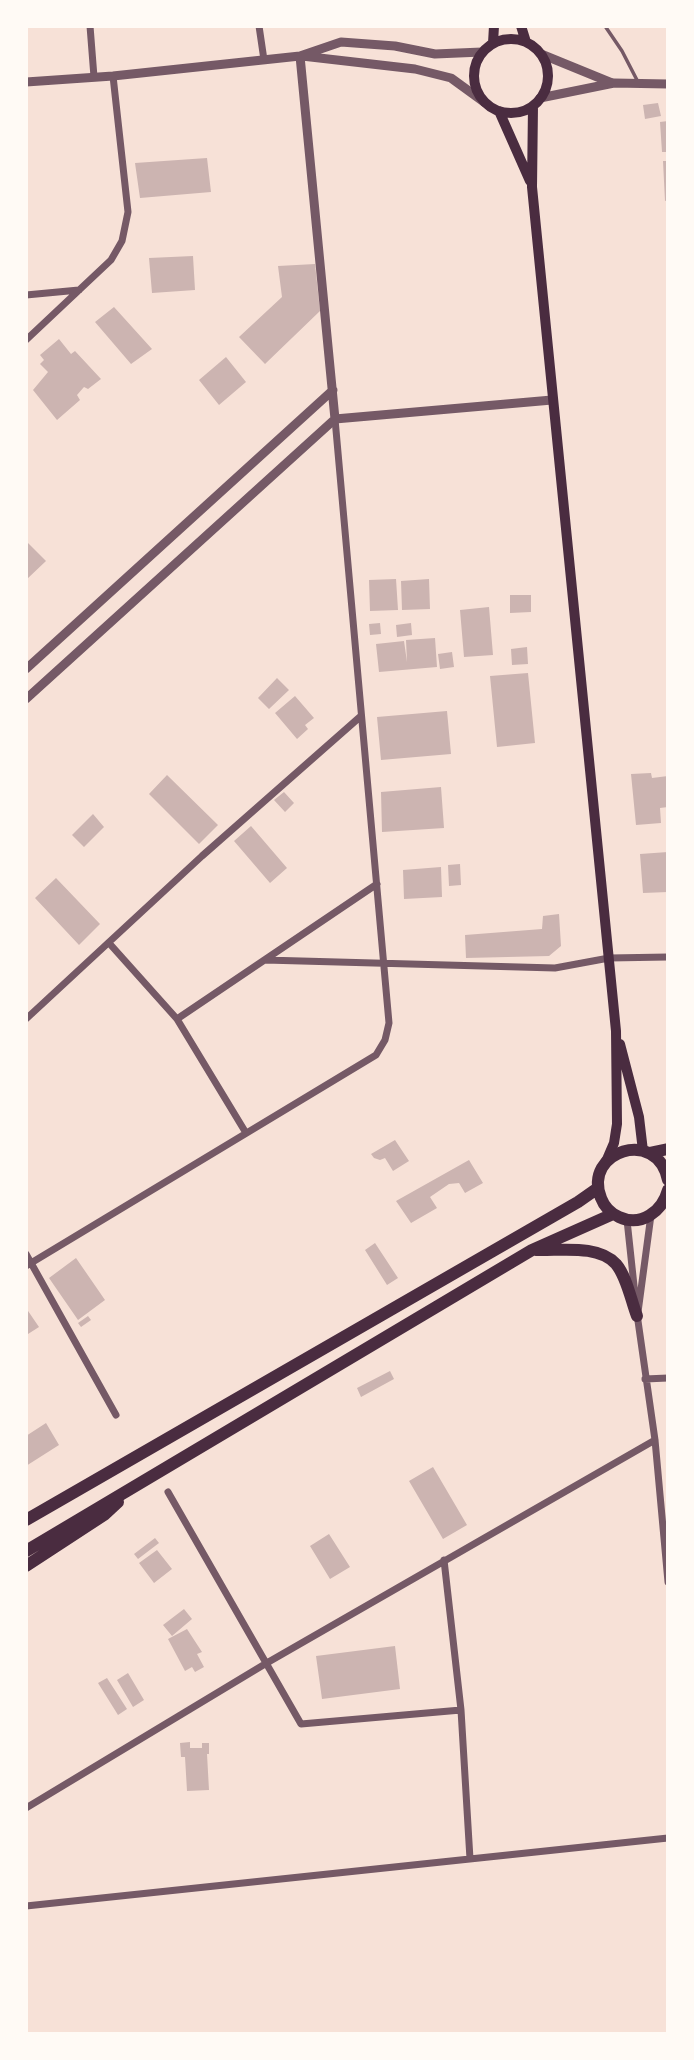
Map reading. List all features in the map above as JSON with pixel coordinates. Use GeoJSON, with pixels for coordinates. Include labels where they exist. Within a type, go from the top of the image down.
{"type":"FeatureCollection","features":[{"type":"Feature","properties":{"kind":"main road"},"geometry":{"type":"LineString","coordinates":[[493,43],[494,26]]}},
{"type":"Feature","properties":{"kind":"main road"},"geometry":{"type":"LineString","coordinates":[[521,26],[526,42]]}},
{"type":"Feature","properties":{"kind":"main road"},"geometry":{"type":"LineString","coordinates":[[537,102],[513,113],[499,111],[484,102],[476,90],[473,77],[475,63],[482,52],[493,43],[509,38],[526,42],[541,54],[547,67],[548,80],[537,102],[532,187],[616,1031],[617,1124],[614,1143],[600,1172],[598,1188],[604,1205],[613,1214],[627,1220],[652,1215],[665,1204],[668,1190]]}},
{"type":"Feature","properties":{"kind":"main road"},"geometry":{"type":"LineString","coordinates":[[499,111],[532,187]]}},
{"type":"Feature","properties":{"kind":"main road"},"geometry":{"type":"LineString","coordinates":[[616,1031],[646,1152],[660,1162],[668,1181]]}},
{"type":"Feature","properties":{"kind":"main road"},"geometry":{"type":"LineString","coordinates":[[604,1165],[612,1156],[622,1152],[668,1149]]}},
{"type":"Feature","properties":{"kind":"main road"},"geometry":{"type":"LineString","coordinates":[[26,1520],[598,1188]]}},
{"type":"Feature","properties":{"kind":"main road"},"geometry":{"type":"LineString","coordinates":[[26,1551],[532,1250],[613,1214]]}},
{"type":"Feature","properties":{"kind":"main road"},"geometry":{"type":"LineString","coordinates":[[532,1250],[583,1251],[608,1258],[618,1266],[637,1316]]}},
{"type":"Feature","properties":{"kind":"main road"},"geometry":{"type":"LineString","coordinates":[[26,1511],[98,1478]]}},
{"type":"Feature","properties":{"kind":"main road"},"geometry":{"type":"LineString","coordinates":[[26,1566],[104,1515],[131,1489]]}},
{"type":"Feature","properties":{"kind":"street"},"geometry":{"type":"LineString","coordinates":[[90,26],[94,77]]}},
{"type":"Feature","properties":{"kind":"street"},"geometry":{"type":"LineString","coordinates":[[259,26],[264,60]]}},
{"type":"Feature","properties":{"kind":"street"},"geometry":{"type":"LineString","coordinates":[[26,82],[113,76],[300,56],[341,42],[435,54],[482,52]]}},
{"type":"Feature","properties":{"kind":"street"},"geometry":{"type":"LineString","coordinates":[[541,54],[614,83]]}},
{"type":"Feature","properties":{"kind":"street"},"geometry":{"type":"LineString","coordinates":[[300,56],[415,69],[450,78],[484,102]]}},
{"type":"Feature","properties":{"kind":"street"},"geometry":{"type":"LineString","coordinates":[[29,1264],[376,1055],[385,1040],[389,1023],[300,56]]}},
{"type":"Feature","properties":{"kind":"street"},"geometry":{"type":"LineString","coordinates":[[26,340],[111,260],[122,241],[128,212],[113,76]]}},
{"type":"Feature","properties":{"kind":"street"},"geometry":{"type":"LineString","coordinates":[[537,102],[614,83],[668,84]]}},
{"type":"Feature","properties":{"kind":"street"},"geometry":{"type":"LineString","coordinates":[[26,295],[79,290]]}},
{"type":"Feature","properties":{"kind":"street"},"geometry":{"type":"LineString","coordinates":[[26,669],[332,390]]}},
{"type":"Feature","properties":{"kind":"street"},"geometry":{"type":"LineString","coordinates":[[26,699],[335,419],[552,400]]}},
{"type":"Feature","properties":{"kind":"street"},"geometry":{"type":"LineString","coordinates":[[26,1019],[202,856],[361,716]]}},
{"type":"Feature","properties":{"kind":"street"},"geometry":{"type":"LineString","coordinates":[[177,1019],[377,884]]}},
{"type":"Feature","properties":{"kind":"street"},"geometry":{"type":"LineString","coordinates":[[109,943],[177,1019],[246,1133]]}},
{"type":"Feature","properties":{"kind":"street"},"geometry":{"type":"LineString","coordinates":[[265,960],[555,968],[609,958],[668,957]]}},
{"type":"Feature","properties":{"kind":"street"},"geometry":{"type":"LineString","coordinates":[[637,1316],[652,1215]]}},
{"type":"Feature","properties":{"kind":"street"},"geometry":{"type":"LineString","coordinates":[[627,1220],[645,1379],[655,1440],[668,1582]]}},
{"type":"Feature","properties":{"kind":"street"},"geometry":{"type":"LineString","coordinates":[[26,1254],[29,1264],[116,1415]]}},
{"type":"Feature","properties":{"kind":"street"},"geometry":{"type":"LineString","coordinates":[[645,1379],[668,1378]]}},
{"type":"Feature","properties":{"kind":"street"},"geometry":{"type":"LineString","coordinates":[[26,1808],[265,1664],[655,1440]]}},
{"type":"Feature","properties":{"kind":"street"},"geometry":{"type":"LineString","coordinates":[[168,1492],[301,1724],[461,1710]]}},
{"type":"Feature","properties":{"kind":"street"},"geometry":{"type":"LineString","coordinates":[[444,1560],[461,1710],[470,1859]]}},
{"type":"Feature","properties":{"kind":"street"},"geometry":{"type":"LineString","coordinates":[[26,1906],[668,1838]]}},
{"type":"Feature","properties":{"kind":"lane"},"geometry":{"type":"LineString","coordinates":[[605,26],[639,84]]}},
{"type":"Feature","properties":{"kind":"building"},"geometry":{"type":"Polygon","coordinates":[[[658,103],[661,116],[645,119],[643,105],[658,103]]]}},
{"type":"Feature","properties":{"kind":"building"},"geometry":{"type":"Polygon","coordinates":[[[668,121],[668,152],[662,152],[660,122],[668,121]]]}},
{"type":"Feature","properties":{"kind":"building"},"geometry":{"type":"Polygon","coordinates":[[[207,158],[211,192],[140,198],[135,163],[207,158]]]}},
{"type":"Feature","properties":{"kind":"building"},"geometry":{"type":"Polygon","coordinates":[[[663,161],[668,161],[668,200],[665,201],[663,161]]]}},
{"type":"Feature","properties":{"kind":"building"},"geometry":{"type":"Polygon","coordinates":[[[193,256],[195,290],[152,293],[149,258],[193,256]]]}},
{"type":"Feature","properties":{"kind":"building"},"geometry":{"type":"Polygon","coordinates":[[[315,264],[320,311],[265,364],[239,337],[282,297],[278,266],[315,264]]]}},
{"type":"Feature","properties":{"kind":"building"},"geometry":{"type":"Polygon","coordinates":[[[114,307],[152,349],[131,364],[95,322],[114,307]]]}},
{"type":"Feature","properties":{"kind":"building"},"geometry":{"type":"Polygon","coordinates":[[[59,339],[71,354],[75,351],[101,379],[88,389],[84,387],[77,395],[80,400],[57,420],[33,390],[48,372],[40,364],[44,360],[40,355],[59,339]]]}},
{"type":"Feature","properties":{"kind":"building"},"geometry":{"type":"Polygon","coordinates":[[[226,357],[246,382],[219,405],[199,380],[226,357]]]}},
{"type":"Feature","properties":{"kind":"building"},"geometry":{"type":"Polygon","coordinates":[[[26,541],[46,561],[26,580],[26,541]]]}},
{"type":"Feature","properties":{"kind":"building"},"geometry":{"type":"Polygon","coordinates":[[[396,579],[398,610],[370,611],[369,580],[396,579]]]}},
{"type":"Feature","properties":{"kind":"building"},"geometry":{"type":"Polygon","coordinates":[[[429,579],[430,609],[402,610],[401,581],[429,579]]]}},
{"type":"Feature","properties":{"kind":"building"},"geometry":{"type":"Polygon","coordinates":[[[510,595],[531,595],[531,612],[510,613],[510,595]]]}},
{"type":"Feature","properties":{"kind":"building"},"geometry":{"type":"Polygon","coordinates":[[[489,607],[493,655],[464,657],[460,610],[489,607]]]}},
{"type":"Feature","properties":{"kind":"building"},"geometry":{"type":"Polygon","coordinates":[[[380,623],[381,634],[370,635],[369,624],[380,623]]]}},
{"type":"Feature","properties":{"kind":"building"},"geometry":{"type":"Polygon","coordinates":[[[411,623],[412,635],[397,637],[396,625],[411,623]]]}},
{"type":"Feature","properties":{"kind":"building"},"geometry":{"type":"Polygon","coordinates":[[[435,638],[437,667],[379,672],[376,644],[404,641],[407,662],[406,640],[435,638]]]}},
{"type":"Feature","properties":{"kind":"building"},"geometry":{"type":"Polygon","coordinates":[[[527,647],[528,664],[512,665],[511,649],[527,647]]]}},
{"type":"Feature","properties":{"kind":"building"},"geometry":{"type":"Polygon","coordinates":[[[452,652],[454,667],[440,669],[438,654],[452,652]]]}},
{"type":"Feature","properties":{"kind":"building"},"geometry":{"type":"Polygon","coordinates":[[[528,673],[535,743],[497,747],[490,676],[528,673]]]}},
{"type":"Feature","properties":{"kind":"building"},"geometry":{"type":"Polygon","coordinates":[[[277,678],[289,690],[269,709],[258,698],[277,678]]]}},
{"type":"Feature","properties":{"kind":"building"},"geometry":{"type":"Polygon","coordinates":[[[295,696],[314,718],[305,725],[308,729],[297,739],[275,713],[295,696]]]}},
{"type":"Feature","properties":{"kind":"building"},"geometry":{"type":"Polygon","coordinates":[[[447,711],[451,754],[381,760],[377,717],[447,711]]]}},
{"type":"Feature","properties":{"kind":"building"},"geometry":{"type":"Polygon","coordinates":[[[651,773],[652,778],[668,776],[668,807],[660,808],[661,823],[636,825],[631,774],[651,773]]]}},
{"type":"Feature","properties":{"kind":"building"},"geometry":{"type":"Polygon","coordinates":[[[167,775],[218,825],[199,844],[149,794],[167,775]]]}},
{"type":"Feature","properties":{"kind":"building"},"geometry":{"type":"Polygon","coordinates":[[[441,787],[444,828],[382,832],[381,792],[441,787]]]}},
{"type":"Feature","properties":{"kind":"building"},"geometry":{"type":"Polygon","coordinates":[[[284,792],[294,803],[285,812],[274,800],[284,792]]]}},
{"type":"Feature","properties":{"kind":"building"},"geometry":{"type":"Polygon","coordinates":[[[93,814],[104,827],[84,847],[72,835],[93,814]]]}},
{"type":"Feature","properties":{"kind":"building"},"geometry":{"type":"Polygon","coordinates":[[[251,826],[287,868],[270,883],[234,841],[251,826]]]}},
{"type":"Feature","properties":{"kind":"building"},"geometry":{"type":"Polygon","coordinates":[[[668,852],[668,892],[643,893],[640,854],[668,852]]]}},
{"type":"Feature","properties":{"kind":"building"},"geometry":{"type":"Polygon","coordinates":[[[460,864],[461,885],[449,886],[448,865],[460,864]]]}},
{"type":"Feature","properties":{"kind":"building"},"geometry":{"type":"Polygon","coordinates":[[[441,867],[442,897],[404,899],[403,870],[441,867]]]}},
{"type":"Feature","properties":{"kind":"building"},"geometry":{"type":"Polygon","coordinates":[[[56,878],[100,924],[79,945],[35,898],[56,878]]]}},
{"type":"Feature","properties":{"kind":"building"},"geometry":{"type":"Polygon","coordinates":[[[559,914],[561,946],[549,956],[466,958],[465,935],[542,929],[543,916],[559,914]]]}},
{"type":"Feature","properties":{"kind":"building"},"geometry":{"type":"Polygon","coordinates":[[[395,1140],[409,1161],[393,1171],[385,1158],[380,1160],[371,1154],[395,1140]]]}},
{"type":"Feature","properties":{"kind":"building"},"geometry":{"type":"Polygon","coordinates":[[[469,1160],[483,1183],[465,1193],[459,1183],[449,1184],[430,1197],[437,1208],[411,1223],[396,1201],[469,1160]]]}},
{"type":"Feature","properties":{"kind":"building"},"geometry":{"type":"Polygon","coordinates":[[[375,1243],[398,1278],[387,1285],[365,1250],[375,1243]]]}},
{"type":"Feature","properties":{"kind":"building"},"geometry":{"type":"Polygon","coordinates":[[[76,1258],[105,1300],[78,1320],[49,1278],[76,1258]]]}},
{"type":"Feature","properties":{"kind":"building"},"geometry":{"type":"Polygon","coordinates":[[[26,1308],[39,1327],[28,1334],[26,1331],[26,1308]]]}},
{"type":"Feature","properties":{"kind":"building"},"geometry":{"type":"Polygon","coordinates":[[[88,1316],[91,1320],[81,1327],[78,1323],[88,1316]]]}},
{"type":"Feature","properties":{"kind":"building"},"geometry":{"type":"Polygon","coordinates":[[[390,1371],[394,1379],[361,1397],[357,1388],[390,1371]]]}},
{"type":"Feature","properties":{"kind":"building"},"geometry":{"type":"Polygon","coordinates":[[[46,1423],[59,1445],[26,1466],[26,1436],[46,1423]]]}},
{"type":"Feature","properties":{"kind":"building"},"geometry":{"type":"Polygon","coordinates":[[[433,1467],[467,1525],[443,1539],[409,1481],[433,1467]]]}},
{"type":"Feature","properties":{"kind":"building"},"geometry":{"type":"Polygon","coordinates":[[[329,1534],[350,1567],[330,1579],[310,1546],[329,1534]]]}},
{"type":"Feature","properties":{"kind":"building"},"geometry":{"type":"Polygon","coordinates":[[[155,1538],[159,1543],[138,1559],[134,1554],[155,1538]]]}},
{"type":"Feature","properties":{"kind":"building"},"geometry":{"type":"Polygon","coordinates":[[[157,1550],[172,1569],[154,1583],[139,1563],[157,1550]]]}},
{"type":"Feature","properties":{"kind":"building"},"geometry":{"type":"Polygon","coordinates":[[[184,1609],[192,1619],[172,1636],[163,1625],[184,1609]]]}},
{"type":"Feature","properties":{"kind":"building"},"geometry":{"type":"Polygon","coordinates":[[[187,1629],[202,1652],[197,1654],[204,1667],[195,1672],[192,1667],[185,1671],[168,1639],[187,1629]]]}},
{"type":"Feature","properties":{"kind":"building"},"geometry":{"type":"Polygon","coordinates":[[[395,1646],[400,1689],[322,1699],[316,1656],[395,1646]]]}},
{"type":"Feature","properties":{"kind":"building"},"geometry":{"type":"Polygon","coordinates":[[[128,1673],[144,1700],[133,1707],[117,1680],[128,1673]]]}},
{"type":"Feature","properties":{"kind":"building"},"geometry":{"type":"Polygon","coordinates":[[[107,1678],[127,1709],[118,1715],[98,1683],[107,1678]]]}},
{"type":"Feature","properties":{"kind":"building"},"geometry":{"type":"Polygon","coordinates":[[[190,1742],[190,1748],[202,1748],[202,1743],[209,1743],[209,1790],[187,1791],[185,1757],[181,1757],[180,1743],[190,1742]]]}}]}
